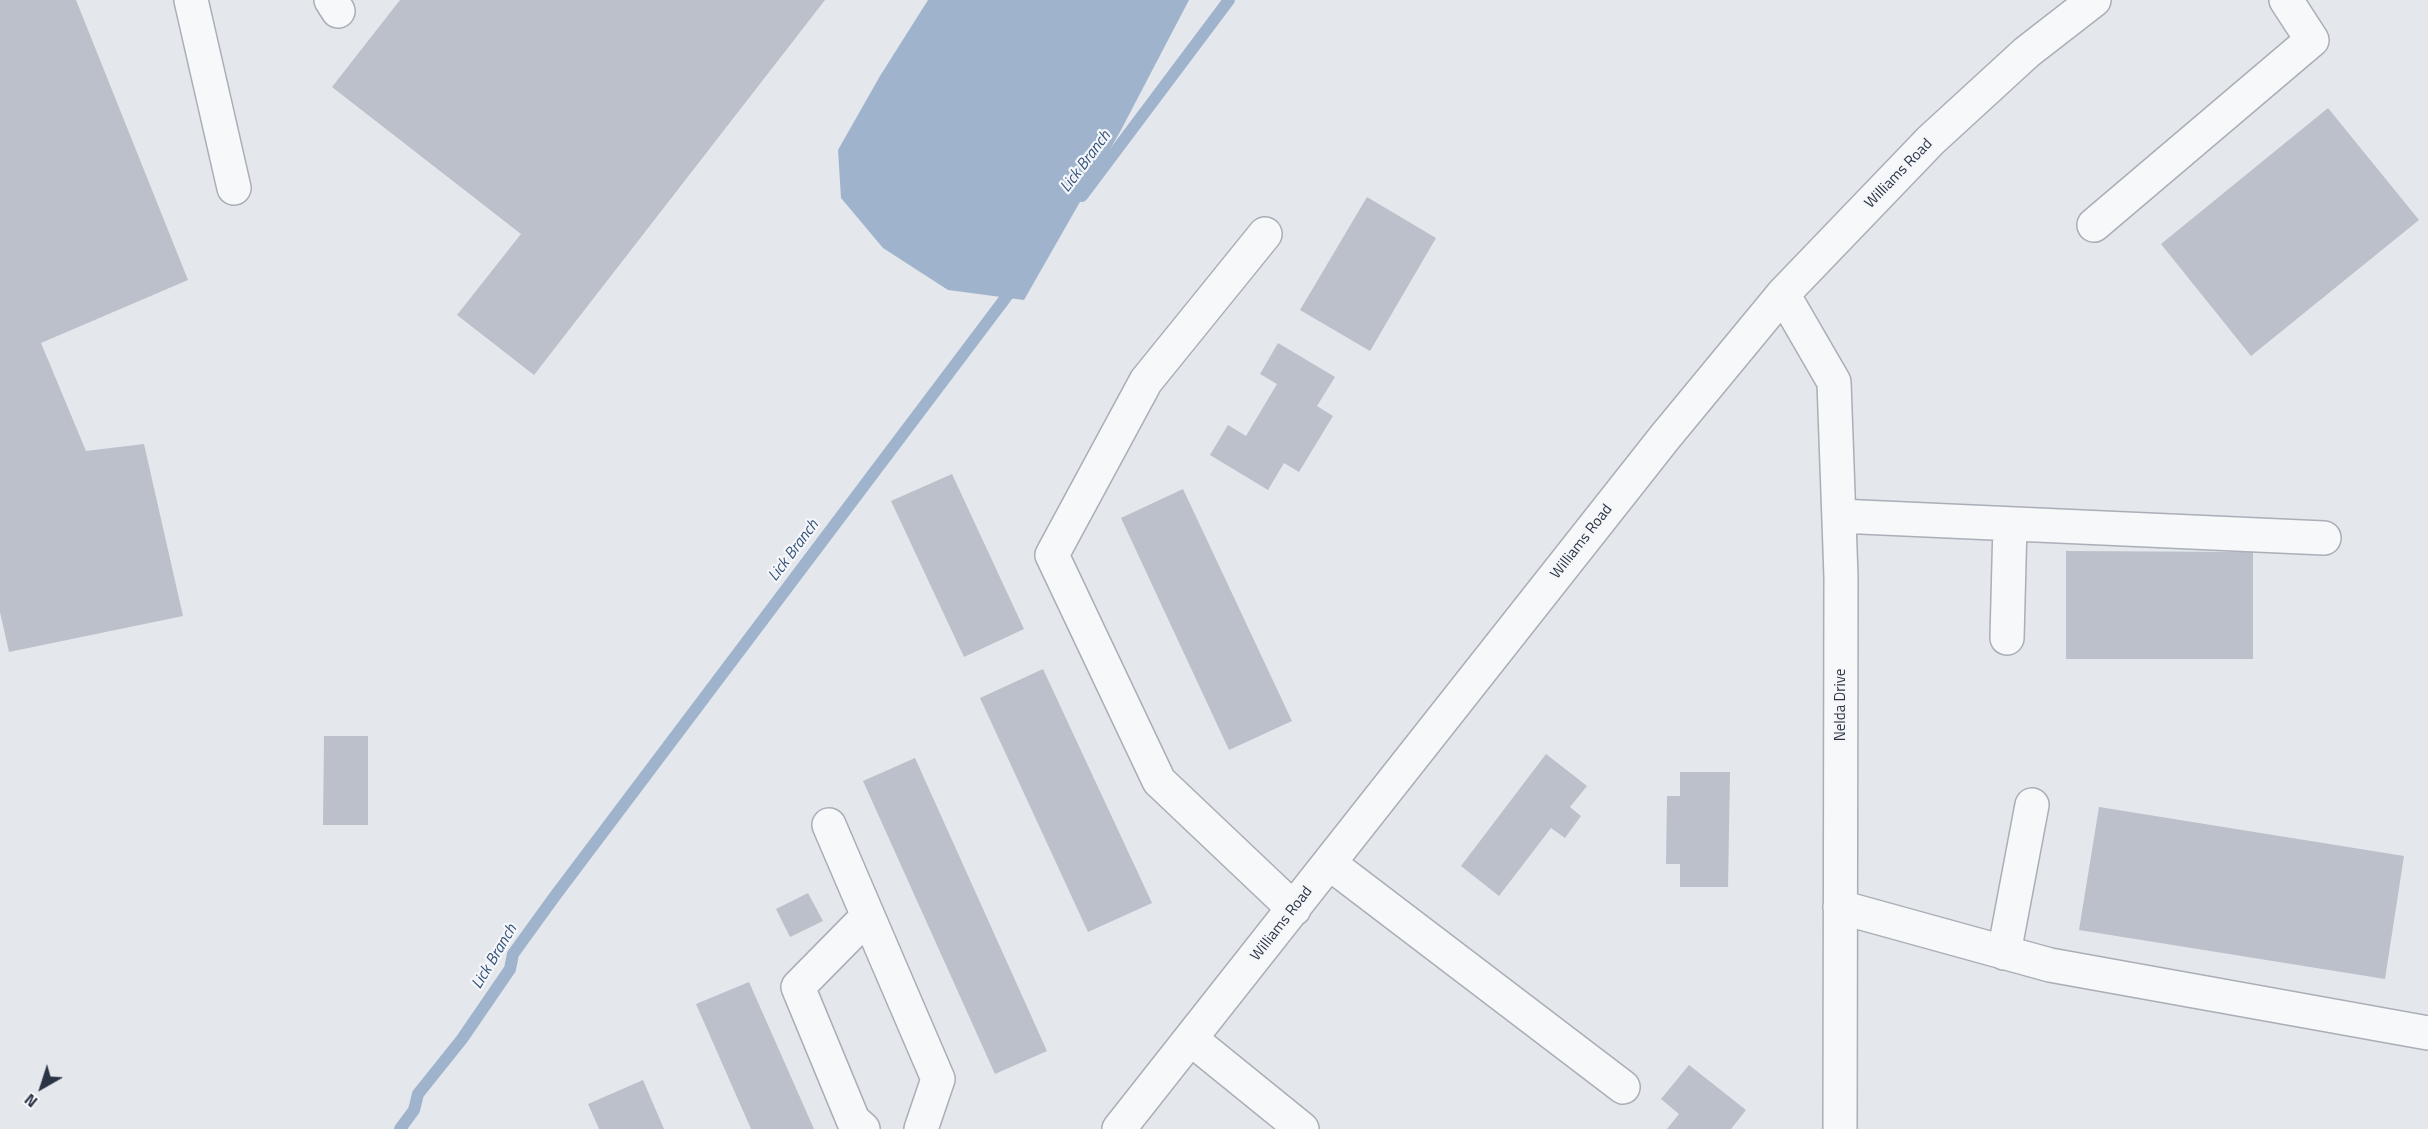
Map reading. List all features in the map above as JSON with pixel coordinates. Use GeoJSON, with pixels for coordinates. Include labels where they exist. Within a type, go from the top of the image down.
{"type":"FeatureCollection","features":[{"type":"Feature","properties":{"kind":"street"},"geometry":{"type":"LineString","coordinates":[[191,0],[234,188]]}},
{"type":"Feature","properties":{"kind":"street","name":"Williams Road"},"geometry":{"type":"LineString","coordinates":[[1119,1129],[1665,437],[1783,294],[1931,140],[2027,52],[2094,0]]}},
{"type":"Feature","properties":{"kind":"street"},"geometry":{"type":"LineString","coordinates":[[2094,225],[2312,40],[2286,0]]}},
{"type":"Feature","properties":{"kind":"street"},"geometry":{"type":"LineString","coordinates":[[1265,234],[1146,381],[1052,555],[1159,781],[1294,909]]}},
{"type":"Feature","properties":{"kind":"street","name":"Nelda Drive"},"geometry":{"type":"LineString","coordinates":[[1783,294],[1834,382],[1841,577],[1840,1129]]}},
{"type":"Feature","properties":{"kind":"street"},"geometry":{"type":"LineString","coordinates":[[1839,516],[2324,538]]}},
{"type":"Feature","properties":{"kind":"street"},"geometry":{"type":"LineString","coordinates":[[2007,638],[2010,524]]}},
{"type":"Feature","properties":{"kind":"street"},"geometry":{"type":"LineString","coordinates":[[2004,953],[2032,805]]}},
{"type":"Feature","properties":{"kind":"street"},"geometry":{"type":"LineString","coordinates":[[829,825],[938,1079],[921,1129]]}},
{"type":"Feature","properties":{"kind":"street"},"geometry":{"type":"LineString","coordinates":[[1329,863],[1623,1087]]}},
{"type":"Feature","properties":{"kind":"street"},"geometry":{"type":"LineString","coordinates":[[1840,907],[2050,965],[2428,1033]]}},
{"type":"Feature","properties":{"kind":"street"},"geometry":{"type":"LineString","coordinates":[[863,1129],[853,1120],[798,987],[868,916]]}},
{"type":"Feature","properties":{"kind":"street"},"geometry":{"type":"LineString","coordinates":[[1191,1039],[1302,1129]]}},
{"type":"Feature","properties":{"kind":"water"},"geometry":{"type":"Polygon","coordinates":[[[928,0],[1189,0],[1121,130],[1024,300],[948,290],[883,248],[841,198],[838,150],[880,76],[928,0]]]}},
{"type":"Feature","properties":{"kind":"building"},"geometry":{"type":"Polygon","coordinates":[[[0,0],[76,0],[188,280],[41,343],[86,451],[144,444],[183,616],[9,652],[0,612],[0,0]]]}},
{"type":"Feature","properties":{"kind":"building"},"geometry":{"type":"Polygon","coordinates":[[[400,0],[825,0],[534,375],[457,315],[521,234],[332,87],[400,0]]]}},
{"type":"Feature","properties":{"kind":"building"},"geometry":{"type":"Polygon","coordinates":[[[2328,108],[2419,220],[2251,356],[2161,244],[2328,108]]]}},
{"type":"Feature","properties":{"kind":"building"},"geometry":{"type":"Polygon","coordinates":[[[1367,197],[1436,238],[1370,351],[1300,310],[1367,197]]]}},
{"type":"Feature","properties":{"kind":"building"},"geometry":{"type":"Polygon","coordinates":[[[1278,343],[1335,377],[1317,406],[1333,416],[1299,472],[1284,463],[1268,490],[1210,455],[1228,425],[1246,436],[1277,384],[1260,374],[1278,343]]]}},
{"type":"Feature","properties":{"kind":"building"},"geometry":{"type":"Polygon","coordinates":[[[952,474],[1024,629],[964,657],[891,501],[952,474]]]}},
{"type":"Feature","properties":{"kind":"building"},"geometry":{"type":"Polygon","coordinates":[[[1183,489],[1292,721],[1229,750],[1121,518],[1183,489]]]}},
{"type":"Feature","properties":{"kind":"building"},"geometry":{"type":"Polygon","coordinates":[[[2066,551],[2253,552],[2253,659],[2066,659],[2066,551]]]}},
{"type":"Feature","properties":{"kind":"building"},"geometry":{"type":"Polygon","coordinates":[[[1043,669],[1152,903],[1088,932],[980,698],[1043,669]]]}},
{"type":"Feature","properties":{"kind":"building"},"geometry":{"type":"Polygon","coordinates":[[[324,736],[368,736],[368,825],[323,825],[324,736]]]}},
{"type":"Feature","properties":{"kind":"building"},"geometry":{"type":"Polygon","coordinates":[[[1546,754],[1587,786],[1570,807],[1581,816],[1565,838],[1551,828],[1499,896],[1461,866],[1546,754]]]}},
{"type":"Feature","properties":{"kind":"building"},"geometry":{"type":"Polygon","coordinates":[[[915,758],[1047,1051],[995,1074],[863,781],[915,758]]]}},
{"type":"Feature","properties":{"kind":"building"},"geometry":{"type":"Polygon","coordinates":[[[1680,772],[1730,772],[1728,887],[1680,887],[1680,864],[1666,864],[1667,796],[1680,796],[1680,772]]]}},
{"type":"Feature","properties":{"kind":"building"},"geometry":{"type":"Polygon","coordinates":[[[2099,807],[2404,856],[2385,979],[2079,930],[2099,807]]]}},
{"type":"Feature","properties":{"kind":"building"},"geometry":{"type":"Polygon","coordinates":[[[808,893],[823,921],[790,937],[776,909],[808,893]]]}},
{"type":"Feature","properties":{"kind":"building"},"geometry":{"type":"Polygon","coordinates":[[[749,982],[814,1129],[751,1129],[696,1004],[749,982]]]}},
{"type":"Feature","properties":{"kind":"building"},"geometry":{"type":"Polygon","coordinates":[[[1689,1065],[1746,1110],[1731,1129],[1667,1129],[1679,1114],[1661,1099],[1689,1065]]]}},
{"type":"Feature","properties":{"kind":"building"},"geometry":{"type":"Polygon","coordinates":[[[643,1080],[664,1129],[599,1129],[588,1104],[643,1080]]]}},
{"type":"Feature","properties":{"kind":"waterway","name":"Lick Branch"},"geometry":{"type":"LineString","coordinates":[[1082,196],[1229,0]]}},
{"type":"Feature","properties":{"kind":"waterway","name":"Lick Branch"},"geometry":{"type":"LineString","coordinates":[[400,1129],[414,1110],[418,1094],[462,1039],[510,969],[513,954],[555,896],[1016,284]]}}]}
